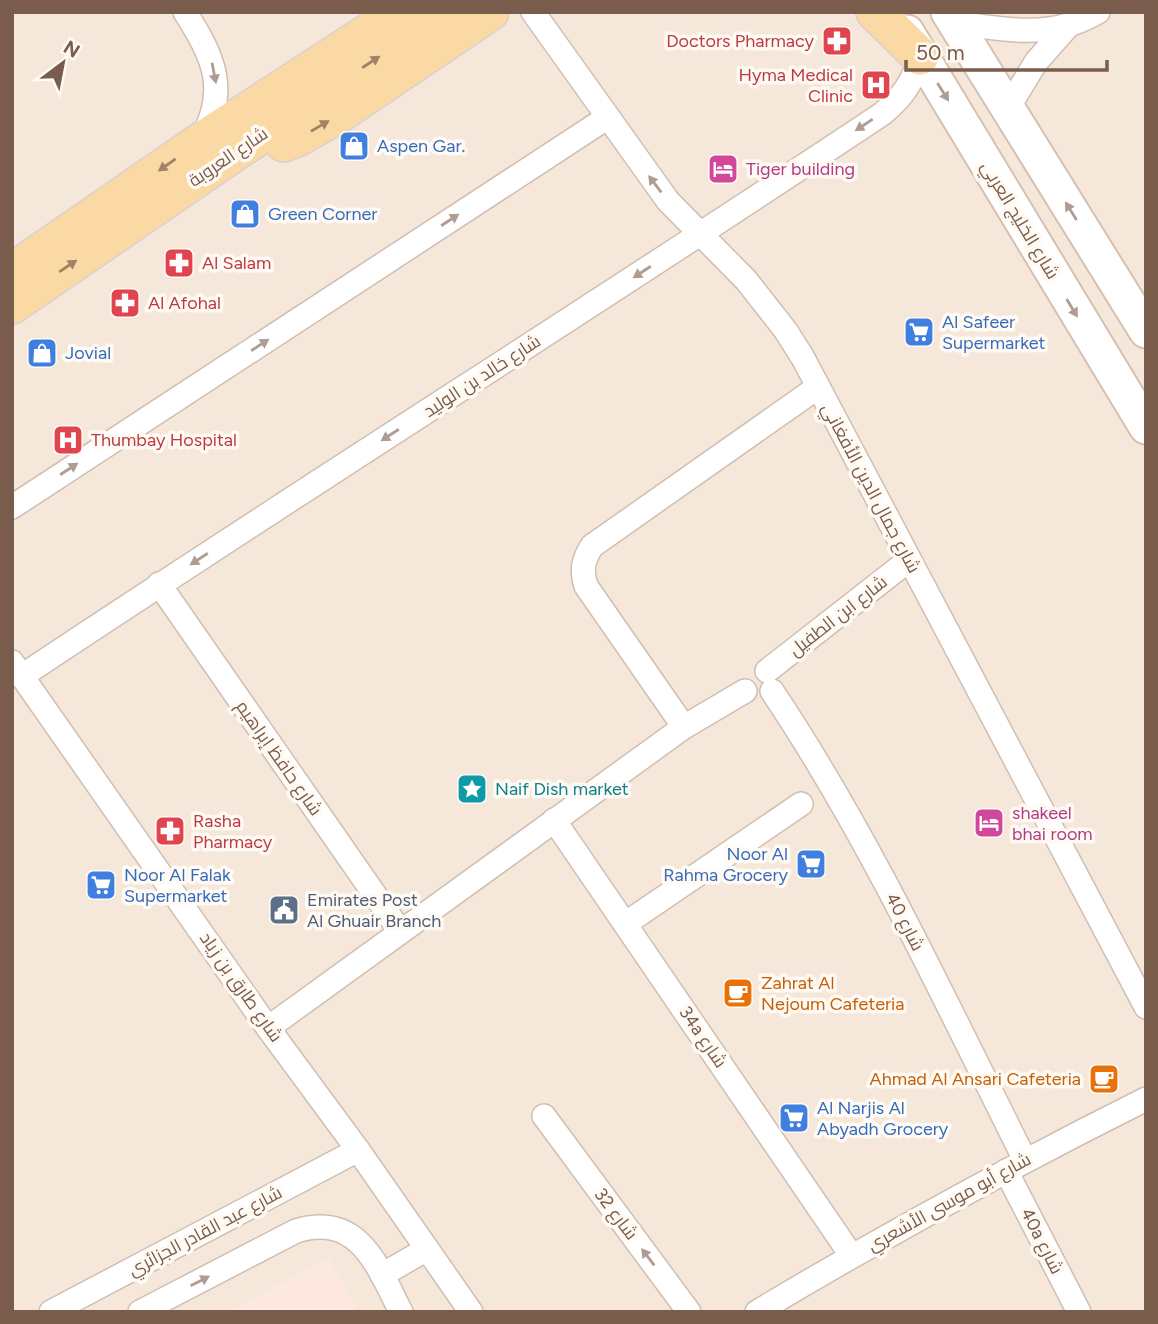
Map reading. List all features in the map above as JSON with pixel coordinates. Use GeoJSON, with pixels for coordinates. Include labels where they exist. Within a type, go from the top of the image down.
{"type":"FeatureCollection","features":[{"type":"Feature","properties":{"kind":"main road"},"geometry":{"type":"LineString","coordinates":[[218,141],[278,71],[357,12]]}},
{"type":"Feature","properties":{"kind":"main road","name":"شارع العروبة"},"geometry":{"type":"LineString","coordinates":[[12,272],[218,141],[400,12]]}},
{"type":"Feature","properties":{"kind":"main road","name":"شارع العروبة"},"geometry":{"type":"LineString","coordinates":[[12,305],[218,141],[446,12]]}},
{"type":"Feature","properties":{"kind":"main road"},"geometry":{"type":"LineString","coordinates":[[218,141],[278,145],[320,126],[490,12]]}},
{"type":"Feature","properties":{"kind":"main road"},"geometry":{"type":"LineString","coordinates":[[875,12],[920,56]]}},
{"type":"Feature","properties":{"kind":"main road","name":"شارع الخليج العربي"},"geometry":{"type":"LineString","coordinates":[[895,12],[1146,427]]}},
{"type":"Feature","properties":{"kind":"main road"},"geometry":{"type":"LineString","coordinates":[[951,18],[1146,331]]}},
{"type":"Feature","properties":{"kind":"street"},"geometry":{"type":"LineString","coordinates":[[185,12],[207,49],[215,72],[217,96],[212,120],[218,141]]}},
{"type":"Feature","properties":{"kind":"street","name":"شارع جمال الدين الأفغاني"},"geometry":{"type":"LineString","coordinates":[[533,12],[661,191],[700,235],[732,264],[767,304],[786,331],[1146,1007]]}},
{"type":"Feature","properties":{"kind":"street"},"geometry":{"type":"LineString","coordinates":[[951,18],[1014,30],[1068,26],[1098,12]]}},
{"type":"Feature","properties":{"kind":"street"},"geometry":{"type":"LineString","coordinates":[[1008,108],[1036,62],[1068,26]]}},
{"type":"Feature","properties":{"kind":"street","name":"شارع خالد بن الوليد"},"geometry":{"type":"LineString","coordinates":[[17,669],[159,584],[700,235],[896,103],[916,73],[920,56]]}},
{"type":"Feature","properties":{"kind":"street"},"geometry":{"type":"LineString","coordinates":[[12,507],[608,117]]}},
{"type":"Feature","properties":{"kind":"street"},"geometry":{"type":"LineString","coordinates":[[684,727],[586,586],[582,572],[584,558],[592,546],[818,387]]}},
{"type":"Feature","properties":{"kind":"street","name":"شارع ابن الطفيل"},"geometry":{"type":"LineString","coordinates":[[769,681],[909,560]]}},
{"type":"Feature","properties":{"kind":"street","name":"شارع حافظ إبراهيم"},"geometry":{"type":"LineString","coordinates":[[159,584],[400,931]]}},
{"type":"Feature","properties":{"kind":"street","name":"شارع طارق بن زياد"},"geometry":{"type":"LineString","coordinates":[[17,669],[471,1312]]}},
{"type":"Feature","properties":{"kind":"street"},"geometry":{"type":"LineString","coordinates":[[268,1028],[684,727],[745,691],[753,698],[764,698],[769,681]]}},
{"type":"Feature","properties":{"kind":"street","name":"شارع 40"},"geometry":{"type":"LineString","coordinates":[[769,681],[863,839],[1015,1166]]}},
{"type":"Feature","properties":{"kind":"street"},"geometry":{"type":"LineString","coordinates":[[625,924],[801,804]]}},
{"type":"Feature","properties":{"kind":"street","name":"34a شارع"},"geometry":{"type":"LineString","coordinates":[[554,820],[851,1255]]}},
{"type":"Feature","properties":{"kind":"street","name":"شارع أبو موسى الأشعري"},"geometry":{"type":"LineString","coordinates":[[757,1312],[851,1255],[1146,1098]]}},
{"type":"Feature","properties":{"kind":"street","name":"شارع 32"},"geometry":{"type":"LineString","coordinates":[[544,1116],[689,1312]]}},
{"type":"Feature","properties":{"kind":"street","name":"شارع عبد القادر الجزائري"},"geometry":{"type":"LineString","coordinates":[[51,1312],[358,1150]]}},
{"type":"Feature","properties":{"kind":"street","name":"40a شارع"},"geometry":{"type":"LineString","coordinates":[[1015,1166],[1079,1312]]}},
{"type":"Feature","properties":{"kind":"street"},"geometry":{"type":"LineString","coordinates":[[140,1312],[296,1231],[313,1226],[331,1226],[361,1243],[382,1275],[401,1312]]}},
{"type":"Feature","properties":{"kind":"street"},"geometry":{"type":"LineString","coordinates":[[382,1275],[427,1250]]}},
{"type":"Feature","properties":{"kind":"shaded area"},"geometry":{"type":"Polygon","coordinates":[[[12,12],[1146,12],[1146,1312],[12,1312],[12,12]]]}},
{"type":"Feature","properties":{"kind":"shaded area"},"geometry":{"type":"Polygon","coordinates":[[[329,1258],[358,1312],[228,1312],[329,1258]]]}},
{"type":"Feature","properties":{"kind":"place","name":"Doctors Pharmacy"},"geometry":{"type":"Point","coordinates":[837,41]}},
{"type":"Feature","properties":{"kind":"place","name":"Hyma Medical Clinic"},"geometry":{"type":"Point","coordinates":[876,85]}},
{"type":"Feature","properties":{"kind":"place","name":"Aspen Gar."},"geometry":{"type":"Point","coordinates":[354,146]}},
{"type":"Feature","properties":{"kind":"place","name":"Tiger building"},"geometry":{"type":"Point","coordinates":[723,169]}},
{"type":"Feature","properties":{"kind":"place","name":"Green Corner"},"geometry":{"type":"Point","coordinates":[245,214]}},
{"type":"Feature","properties":{"kind":"place","name":"Al Salam"},"geometry":{"type":"Point","coordinates":[179,263]}},
{"type":"Feature","properties":{"kind":"place","name":"Al Afohal"},"geometry":{"type":"Point","coordinates":[125,303]}},
{"type":"Feature","properties":{"kind":"place","name":"Al Safeer Supermarket"},"geometry":{"type":"Point","coordinates":[919,332]}},
{"type":"Feature","properties":{"kind":"place","name":"Jovial"},"geometry":{"type":"Point","coordinates":[42,353]}},
{"type":"Feature","properties":{"kind":"place","name":"Thumbay Hospital"},"geometry":{"type":"Point","coordinates":[68,440]}},
{"type":"Feature","properties":{"kind":"place","name":"Naif Dish market"},"geometry":{"type":"Point","coordinates":[472,789]}},
{"type":"Feature","properties":{"kind":"place","name":"shakeel bhai room"},"geometry":{"type":"Point","coordinates":[989,823]}},
{"type":"Feature","properties":{"kind":"place","name":"Rasha Pharmacy"},"geometry":{"type":"Point","coordinates":[170,831]}},
{"type":"Feature","properties":{"kind":"place","name":"Noor Al Rahma Grocery"},"geometry":{"type":"Point","coordinates":[811,864]}},
{"type":"Feature","properties":{"kind":"place","name":"Noor Al Falak Supermarket"},"geometry":{"type":"Point","coordinates":[101,885]}},
{"type":"Feature","properties":{"kind":"place","name":"Emirates Post Al Ghuair Branch"},"geometry":{"type":"Point","coordinates":[284,910]}},
{"type":"Feature","properties":{"kind":"place","name":"Zahrat Al Nejoum Cafeteria"},"geometry":{"type":"Point","coordinates":[738,993]}},
{"type":"Feature","properties":{"kind":"place","name":"Ahmad Al Ansari Cafeteria"},"geometry":{"type":"Point","coordinates":[1104,1079]}},
{"type":"Feature","properties":{"kind":"place","name":"Al Narjis Al Abyadh Grocery"},"geometry":{"type":"Point","coordinates":[794,1118]}}]}
